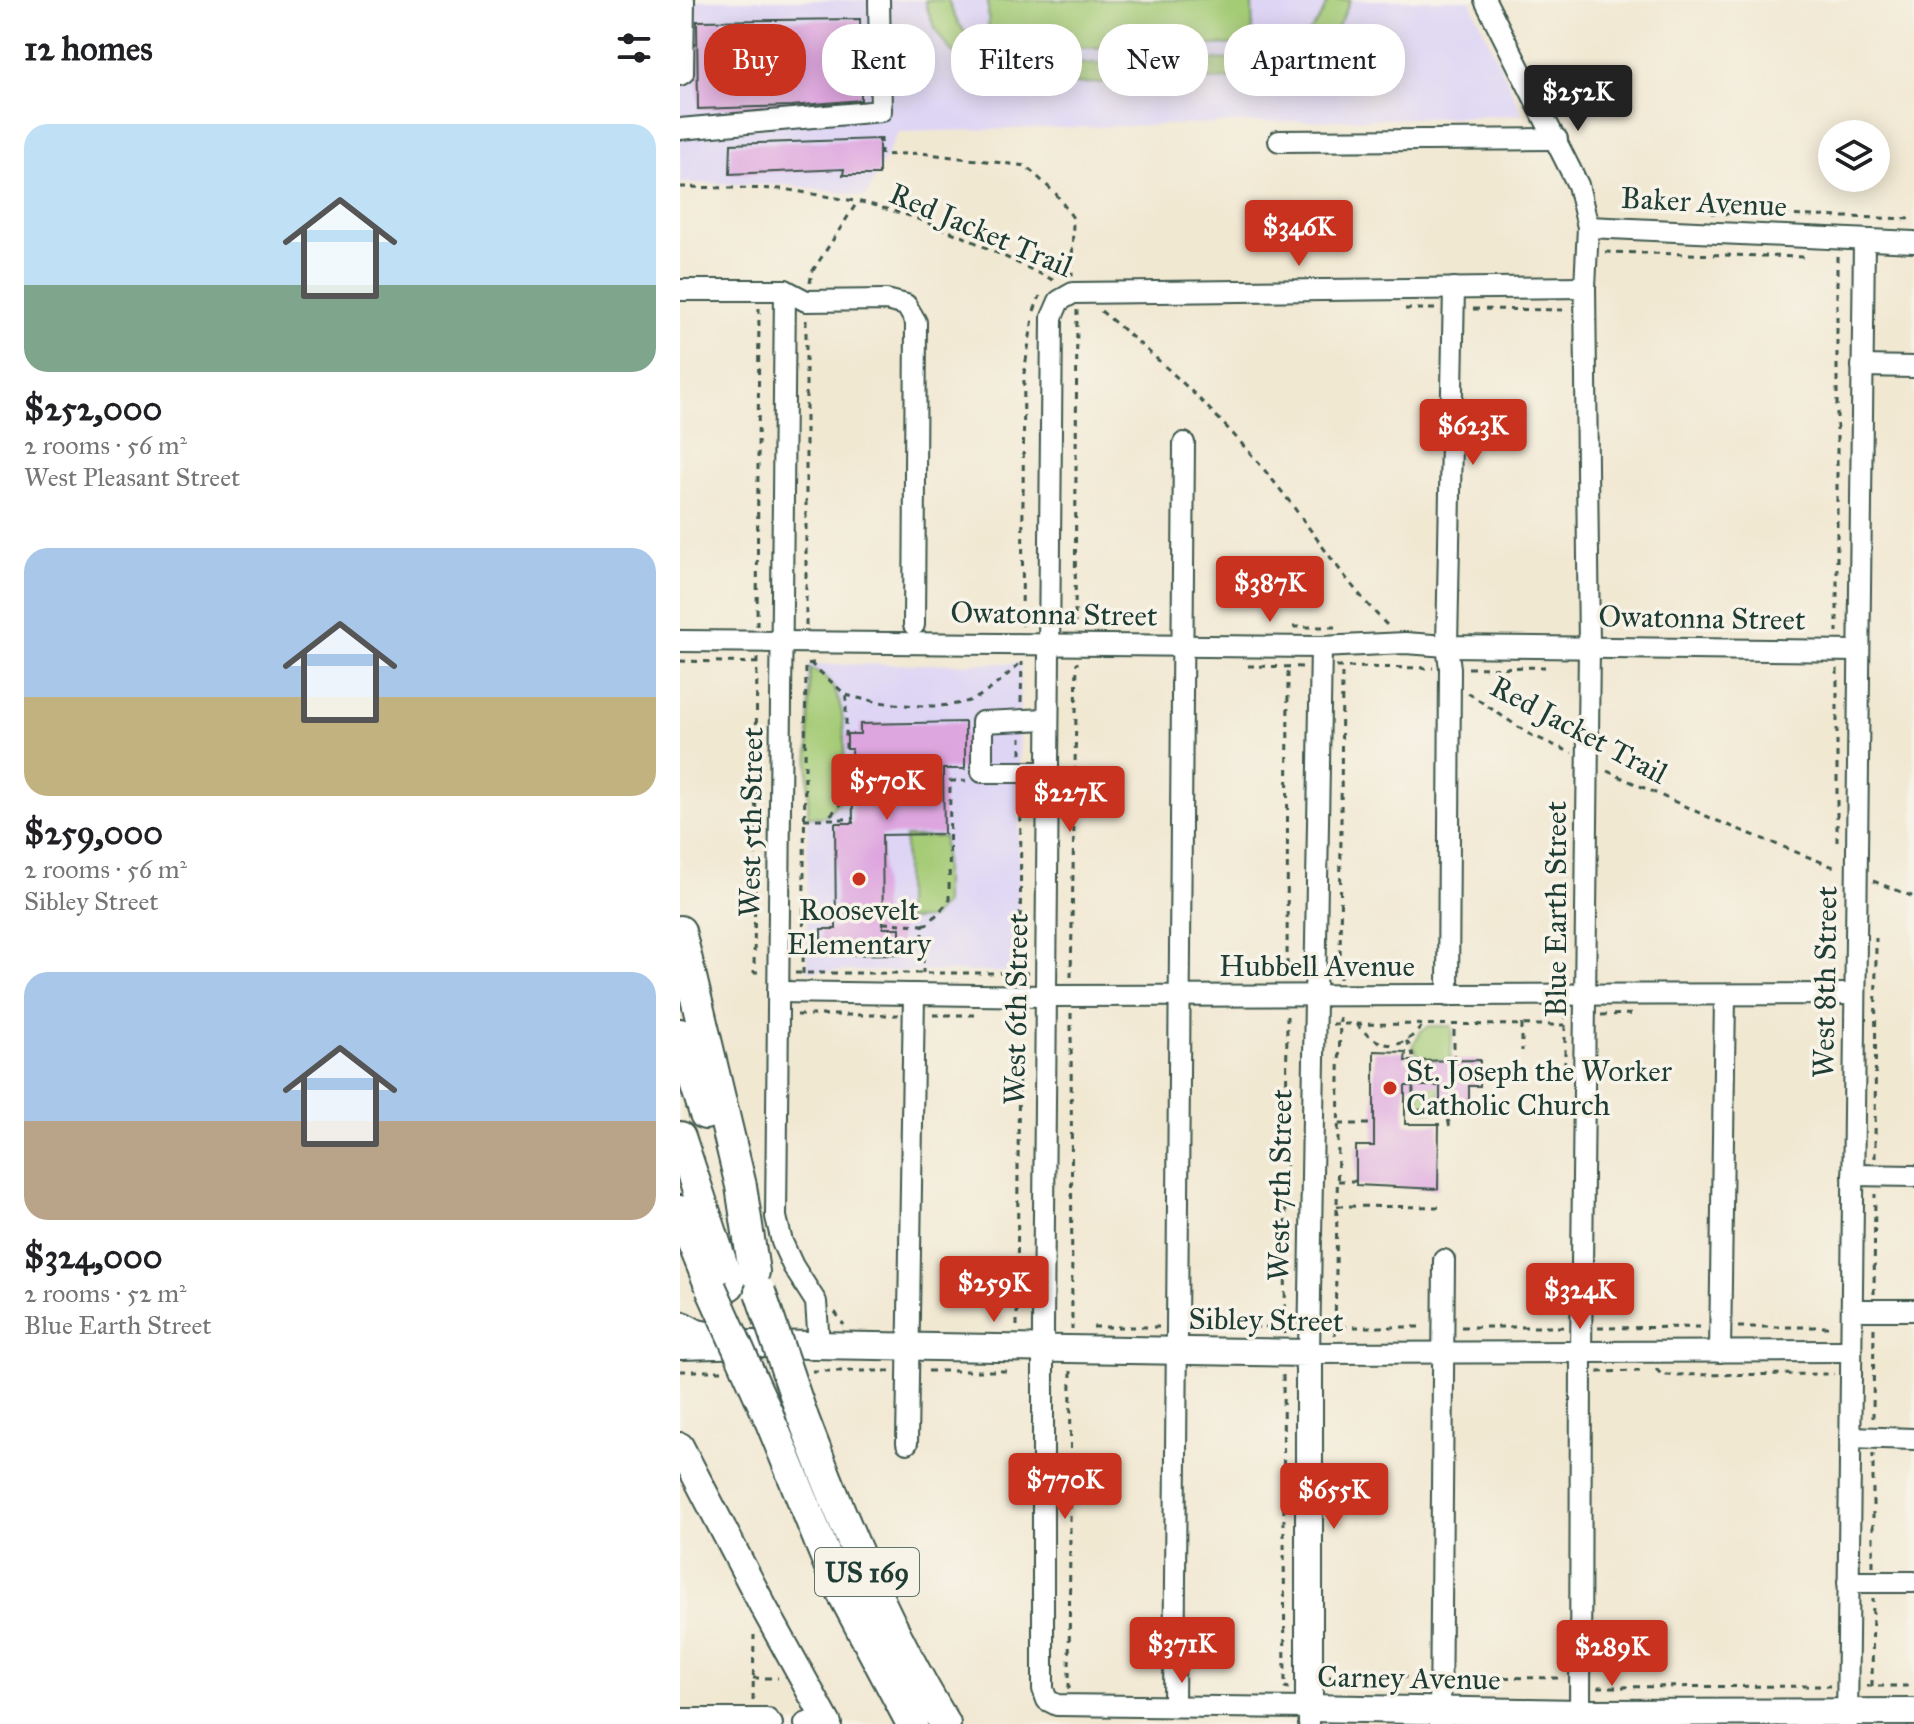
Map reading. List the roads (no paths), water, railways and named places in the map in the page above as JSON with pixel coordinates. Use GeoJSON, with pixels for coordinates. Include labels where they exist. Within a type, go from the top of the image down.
{"type":"FeatureCollection","features":[{"type":"Feature","properties":{"kind":"highway"},"geometry":{"type":"LineString","coordinates":[[680,931],[741,1186],[739,1284]]}},
{"type":"Feature","properties":{"kind":"highway","name":"US 169"},"geometry":{"type":"LineString","coordinates":[[680,1034],[768,1415],[834,1577],[912,1724]]}},
{"type":"Feature","properties":{"kind":"highway","name":"US 169"},"geometry":{"type":"LineString","coordinates":[[680,1137],[739,1284],[802,1415],[833,1497],[865,1568],[900,1642],[945,1724]]}},
{"type":"Feature","properties":{"kind":"highway"},"geometry":{"type":"LineString","coordinates":[[680,1211],[739,1284]]}},
{"type":"Feature","properties":{"kind":"main road"},"geometry":{"type":"LineString","coordinates":[[680,1324],[697,1333],[753,1344]]}},
{"type":"Feature","properties":{"kind":"main road","name":"Sibley Street"},"geometry":{"type":"LineString","coordinates":[[680,1346],[753,1344],[824,1325],[908,1360],[1043,1349],[1072,1350],[1179,1339],[1303,1347]]}},
{"type":"Feature","properties":{"kind":"main road","name":"West 7th Street"},"geometry":{"type":"LineString","coordinates":[[1303,1347],[1309,1707]]}},
{"type":"Feature","properties":{"kind":"main road"},"geometry":{"type":"LineString","coordinates":[[680,1446],[819,1721]]}},
{"type":"Feature","properties":{"kind":"main road","name":"Carney Avenue"},"geometry":{"type":"LineString","coordinates":[[1309,1707],[1440,1717],[1847,1718],[1914,1712]]}},
{"type":"Feature","properties":{"kind":"street"},"geometry":{"type":"LineString","coordinates":[[680,75],[683,73],[684,0]]}},
{"type":"Feature","properties":{"kind":"street"},"geometry":{"type":"LineString","coordinates":[[680,129],[881,111],[879,0]]}},
{"type":"Feature","properties":{"kind":"street","name":"Blue Earth Street"},"geometry":{"type":"LineString","coordinates":[[1485,0],[1578,185],[1588,227],[1585,287],[1589,647],[1580,1718]]}},
{"type":"Feature","properties":{"kind":"street"},"geometry":{"type":"LineString","coordinates":[[1279,141],[1557,139]]}},
{"type":"Feature","properties":{"kind":"street","name":"Baker Avenue"},"geometry":{"type":"LineString","coordinates":[[1588,227],[1914,242]]}},
{"type":"Feature","properties":{"kind":"street","name":"West 8th Street"},"geometry":{"type":"LineString","coordinates":[[1847,1718],[1862,366],[1871,240]]}},
{"type":"Feature","properties":{"kind":"street"},"geometry":{"type":"LineString","coordinates":[[1448,996],[1445,671],[1454,288],[1585,287]]}},
{"type":"Feature","properties":{"kind":"street","name":"West 6th Street"},"geometry":{"type":"LineString","coordinates":[[1047,1700],[1043,1689],[1043,1349],[1052,317],[1059,301],[1076,292],[1454,288]]}},
{"type":"Feature","properties":{"kind":"street"},"geometry":{"type":"LineString","coordinates":[[680,290],[785,290],[806,301],[886,300],[906,305],[916,322],[914,625]]}},
{"type":"Feature","properties":{"kind":"street","name":"West 5th Street"},"geometry":{"type":"LineString","coordinates":[[785,290],[784,641],[776,1217],[782,1242],[816,1302],[824,1325]]}},
{"type":"Feature","properties":{"kind":"street"},"geometry":{"type":"LineString","coordinates":[[1862,366],[1914,367]]}},
{"type":"Feature","properties":{"kind":"street"},"geometry":{"type":"LineString","coordinates":[[1174,1706],[1184,443]]}},
{"type":"Feature","properties":{"kind":"street","name":"Owatonna Street"},"geometry":{"type":"LineString","coordinates":[[680,641],[784,641],[1022,653],[1050,644],[1182,646],[1321,657],[1405,643],[1589,647],[1859,661]]}},
{"type":"Feature","properties":{"kind":"street","name":"West 7th Street"},"geometry":{"type":"LineString","coordinates":[[1303,1347],[1309,1327],[1321,657]]}},
{"type":"Feature","properties":{"kind":"street"},"geometry":{"type":"LineString","coordinates":[[1048,719],[982,722],[982,772],[1048,772]]}},
{"type":"Feature","properties":{"kind":"street","name":"Hubbell Avenue"},"geometry":{"type":"LineString","coordinates":[[778,982],[914,1004],[1019,995],[1046,1005],[1071,1005],[1181,995],[1285,1008],[1317,995],[1448,996],[1586,1006],[1725,996],[1855,994]]}},
{"type":"Feature","properties":{"kind":"street"},"geometry":{"type":"LineString","coordinates":[[1720,1352],[1725,996]]}},
{"type":"Feature","properties":{"kind":"street"},"geometry":{"type":"LineString","coordinates":[[907,1443],[914,1004]]}},
{"type":"Feature","properties":{"kind":"street"},"geometry":{"type":"LineString","coordinates":[[1853,1175],[1914,1176]]}},
{"type":"Feature","properties":{"kind":"street"},"geometry":{"type":"LineString","coordinates":[[1440,1717],[1444,1260]]}},
{"type":"Feature","properties":{"kind":"street"},"geometry":{"type":"LineString","coordinates":[[1852,1310],[1914,1310]]}},
{"type":"Feature","properties":{"kind":"street","name":"Sibley Street"},"geometry":{"type":"LineString","coordinates":[[1303,1347],[1581,1363],[1720,1352],[1851,1351]]}},
{"type":"Feature","properties":{"kind":"street"},"geometry":{"type":"LineString","coordinates":[[1850,1437],[1914,1439]]}},
{"type":"Feature","properties":{"kind":"street"},"geometry":{"type":"LineString","coordinates":[[1848,1582],[1914,1582]]}},
{"type":"Feature","properties":{"kind":"street","name":"Carney Avenue"},"geometry":{"type":"LineString","coordinates":[[1047,1700],[1057,1705],[1309,1707]]}},
{"type":"Feature","properties":{"kind":"street"},"geometry":{"type":"LineString","coordinates":[[680,1719],[762,1722]]}},
{"type":"Feature","properties":{"kind":"place","name":"Roosevelt Elementary"},"geometry":{"type":"Point","coordinates":[859,879]}},
{"type":"Feature","properties":{"kind":"place","name":"St. Joseph the Worker Catholic Church"},"geometry":{"type":"Point","coordinates":[1390,1088]}}]}
